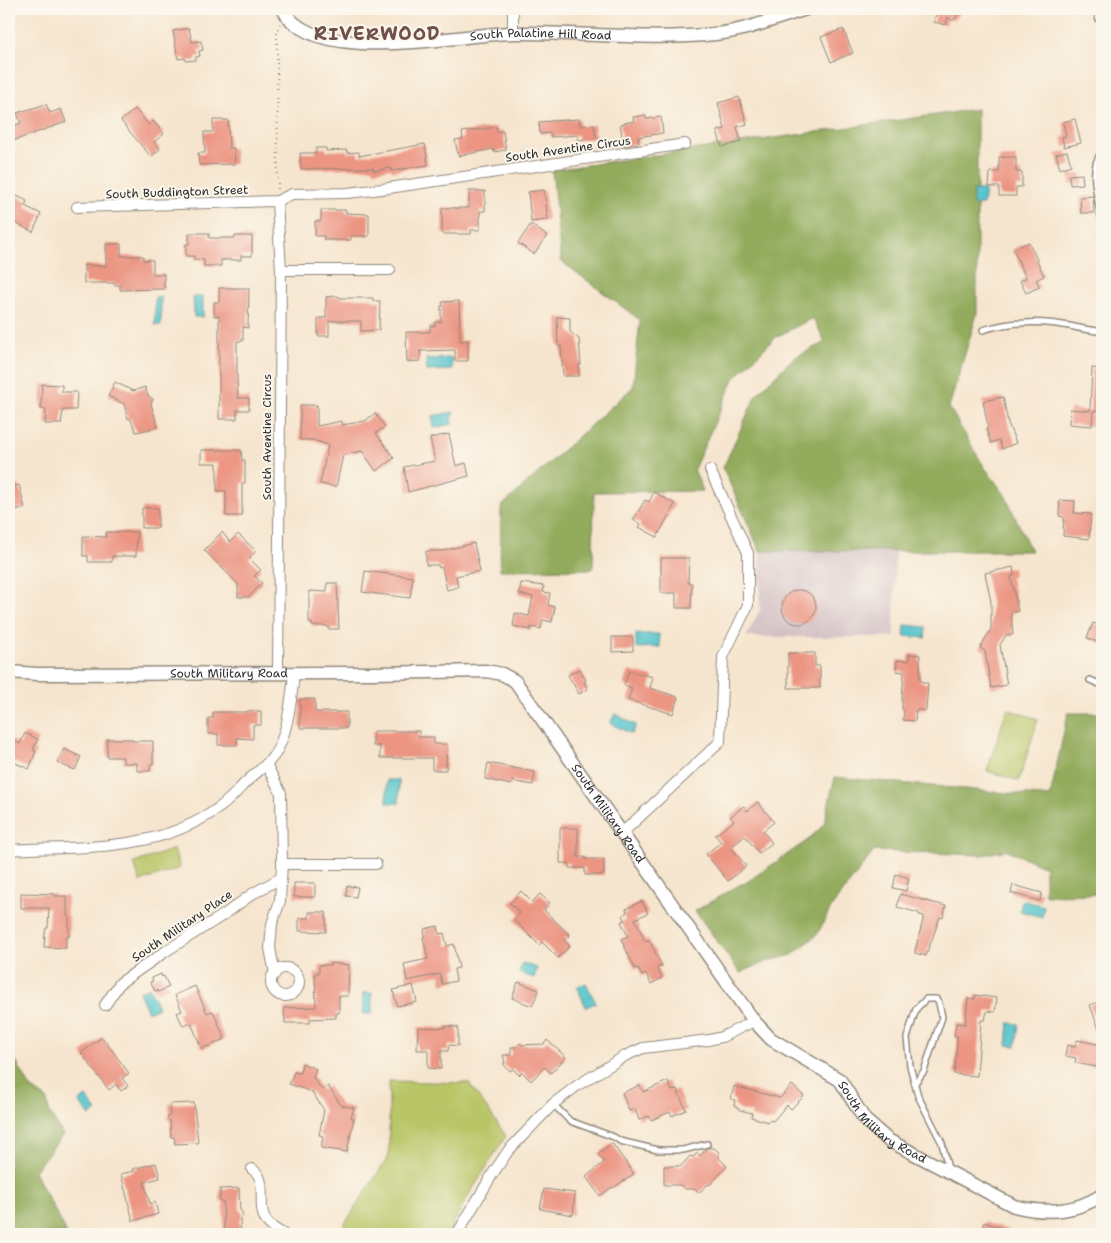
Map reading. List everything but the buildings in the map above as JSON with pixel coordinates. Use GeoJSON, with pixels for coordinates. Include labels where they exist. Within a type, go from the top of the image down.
{"type":"FeatureCollection","features":[{"type":"Feature","properties":{"kind":"street"},"geometry":{"type":"LineString","coordinates":[[512,9],[513,32]]}},
{"type":"Feature","properties":{"kind":"street","name":"South Palatine Hill Road"},"geometry":{"type":"LineString","coordinates":[[284,11],[289,18],[304,29],[325,36],[348,41],[406,43],[513,32],[637,36],[714,34],[747,28],[806,9]]}},
{"type":"Feature","properties":{"kind":"street"},"geometry":{"type":"LineString","coordinates":[[1100,9],[1102,18]]}},
{"type":"Feature","properties":{"kind":"street","name":"South Aventine Circus"},"geometry":{"type":"LineString","coordinates":[[278,673],[281,270],[277,201],[292,194],[347,193],[382,189],[685,144]]}},
{"type":"Feature","properties":{"kind":"street","name":"South Buddington Street"},"geometry":{"type":"LineString","coordinates":[[77,207],[277,201]]}},
{"type":"Feature","properties":{"kind":"street"},"geometry":{"type":"LineString","coordinates":[[281,270],[390,270]]}},
{"type":"Feature","properties":{"kind":"street"},"geometry":{"type":"LineString","coordinates":[[621,834],[720,742],[722,657],[748,605],[748,553],[710,470]]}},
{"type":"Feature","properties":{"kind":"street","name":"South Military Road"},"geometry":{"type":"LineString","coordinates":[[9,672],[37,674],[486,671],[508,676],[515,681],[754,1021],[772,1038],[840,1080],[865,1120],[875,1130],[902,1148],[1006,1202],[1034,1210],[1050,1211],[1086,1204],[1102,1195]]}},
{"type":"Feature","properties":{"kind":"street"},"geometry":{"type":"LineString","coordinates":[[9,850],[137,842],[162,837],[221,806],[266,764],[275,753],[283,736],[293,688],[294,673]]}},
{"type":"Feature","properties":{"kind":"street"},"geometry":{"type":"LineString","coordinates":[[266,764],[281,793],[282,864],[280,901],[272,924],[270,948],[275,974]]}},
{"type":"Feature","properties":{"kind":"street"},"geometry":{"type":"LineString","coordinates":[[282,864],[376,864]]}},
{"type":"Feature","properties":{"kind":"street","name":"South Military Place"},"geometry":{"type":"LineString","coordinates":[[106,1005],[120,983],[252,894],[281,878]]}},
{"type":"Feature","properties":{"kind":"street"},"geometry":{"type":"LineString","coordinates":[[457,1234],[492,1174],[508,1151],[553,1104],[578,1085],[625,1056],[643,1048],[722,1037],[754,1021]]}},
{"type":"Feature","properties":{"kind":"street"},"geometry":{"type":"LineString","coordinates":[[252,1169],[257,1172],[260,1178],[265,1218],[276,1230],[283,1234]]}},
{"type":"Feature","properties":{"kind":"lane"},"geometry":{"type":"LineString","coordinates":[[1102,152],[1097,160],[1095,178],[1102,221]]}},
{"type":"Feature","properties":{"kind":"lane"},"geometry":{"type":"LineString","coordinates":[[983,330],[1002,324],[1032,322],[1058,324],[1102,332]]}},
{"type":"Feature","properties":{"kind":"lane"},"geometry":{"type":"LineString","coordinates":[[1090,680],[1102,685]]}},
{"type":"Feature","properties":{"kind":"lane"},"geometry":{"type":"LineString","coordinates":[[915,1083],[924,1071],[942,1017],[939,1003],[936,999],[926,999],[916,1010],[907,1038],[910,1066],[918,1096],[942,1143],[948,1172]]}},
{"type":"Feature","properties":{"kind":"lane"},"geometry":{"type":"LineString","coordinates":[[553,1104],[570,1121],[614,1136],[620,1141],[658,1150],[683,1150],[707,1144]]}},
{"type":"Feature","properties":{"kind":"path"},"geometry":{"type":"LineString","coordinates":[[277,201],[277,31],[284,11]]}},
{"type":"Feature","properties":{"kind":"shaded area"},"geometry":{"type":"Polygon","coordinates":[[[895,550],[894,637],[746,637],[760,610],[760,551],[895,550]]]}},
{"type":"Feature","properties":{"kind":"green space"},"geometry":{"type":"Polygon","coordinates":[[[977,109],[977,314],[949,407],[983,465],[1005,495],[1031,551],[760,551],[723,468],[756,395],[792,359],[825,342],[813,318],[776,337],[734,379],[694,469],[703,491],[594,492],[593,569],[500,570],[501,507],[633,387],[640,320],[561,261],[552,170],[977,109]]]}},
{"type":"Feature","properties":{"kind":"green space"},"geometry":{"type":"Polygon","coordinates":[[[1007,709],[1038,719],[1019,781],[987,771],[1007,709]]]}},
{"type":"Feature","properties":{"kind":"green space"},"geometry":{"type":"Polygon","coordinates":[[[1068,713],[1102,713],[1102,894],[1045,895],[1045,867],[1007,850],[983,855],[874,851],[832,906],[817,935],[792,955],[765,962],[740,973],[695,911],[744,884],[808,840],[824,824],[835,777],[1050,797],[1068,713]]]}},
{"type":"Feature","properties":{"kind":"green space"},"geometry":{"type":"Polygon","coordinates":[[[174,849],[180,868],[140,882],[134,863],[174,849]]]}},
{"type":"Feature","properties":{"kind":"green space"},"geometry":{"type":"Polygon","coordinates":[[[9,1049],[31,1088],[47,1099],[49,1112],[63,1135],[34,1171],[67,1234],[13,1234],[9,1231],[9,1049]]]}},
{"type":"Feature","properties":{"kind":"green space"},"geometry":{"type":"Polygon","coordinates":[[[389,1081],[469,1083],[506,1136],[465,1201],[448,1234],[328,1234],[340,1231],[389,1156],[389,1081]]]}},
{"type":"Feature","properties":{"kind":"water"},"geometry":{"type":"Polygon","coordinates":[[[973,190],[985,190],[983,205],[973,205],[973,190]]]}},
{"type":"Feature","properties":{"kind":"water"},"geometry":{"type":"Polygon","coordinates":[[[155,297],[161,297],[161,325],[155,325],[155,297]]]}},
{"type":"Feature","properties":{"kind":"water"},"geometry":{"type":"Polygon","coordinates":[[[193,297],[203,297],[203,317],[194,317],[193,297]]]}},
{"type":"Feature","properties":{"kind":"water"},"geometry":{"type":"Polygon","coordinates":[[[452,358],[452,370],[427,371],[426,359],[452,358]]]}},
{"type":"Feature","properties":{"kind":"water"},"geometry":{"type":"Polygon","coordinates":[[[453,412],[454,416],[451,416],[452,424],[434,428],[432,416],[453,412]]]}},
{"type":"Feature","properties":{"kind":"water"},"geometry":{"type":"Polygon","coordinates":[[[905,625],[926,627],[925,638],[904,636],[905,625]]]}},
{"type":"Feature","properties":{"kind":"water"},"geometry":{"type":"Polygon","coordinates":[[[636,634],[659,634],[660,647],[636,648],[636,634]]]}},
{"type":"Feature","properties":{"kind":"water"},"geometry":{"type":"Polygon","coordinates":[[[615,714],[636,725],[632,734],[610,723],[615,714]]]}},
{"type":"Feature","properties":{"kind":"water"},"geometry":{"type":"Polygon","coordinates":[[[387,780],[399,780],[399,803],[387,803],[387,780]]]}},
{"type":"Feature","properties":{"kind":"water"},"geometry":{"type":"Polygon","coordinates":[[[1022,900],[1044,906],[1042,917],[1020,911],[1022,900]]]}},
{"type":"Feature","properties":{"kind":"water"},"geometry":{"type":"Polygon","coordinates":[[[522,963],[537,968],[534,978],[519,973],[522,963]]]}},
{"type":"Feature","properties":{"kind":"water"},"geometry":{"type":"Polygon","coordinates":[[[586,983],[596,1003],[586,1007],[577,987],[586,983]]]}},
{"type":"Feature","properties":{"kind":"water"},"geometry":{"type":"Polygon","coordinates":[[[149,987],[158,1007],[148,1012],[139,992],[149,987]]]}},
{"type":"Feature","properties":{"kind":"water"},"geometry":{"type":"Polygon","coordinates":[[[363,993],[372,993],[372,1014],[363,1014],[363,993]]]}},
{"type":"Feature","properties":{"kind":"water"},"geometry":{"type":"Polygon","coordinates":[[[1009,1023],[1019,1024],[1016,1046],[1007,1045],[1009,1023]]]}},
{"type":"Feature","properties":{"kind":"water"},"geometry":{"type":"Polygon","coordinates":[[[86,1097],[97,1111],[90,1116],[79,1102],[86,1097]]]}},
{"type":"Feature","properties":{"kind":"district","name":"RIVERWOOD"},"geometry":{"type":"Point","coordinates":[377,34]}}]}
